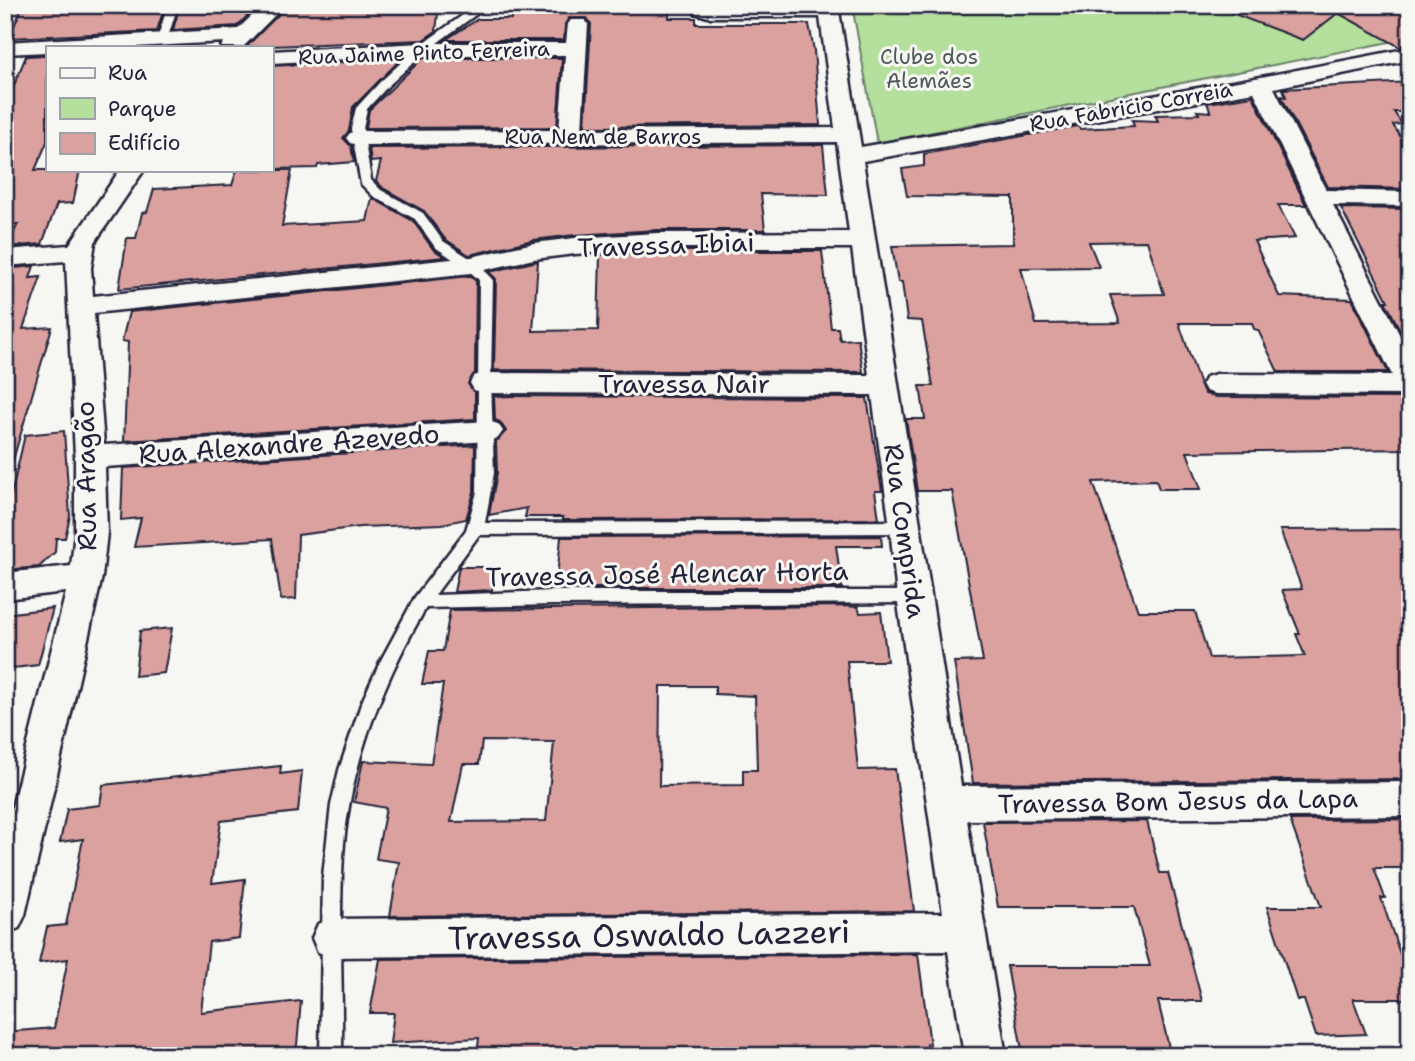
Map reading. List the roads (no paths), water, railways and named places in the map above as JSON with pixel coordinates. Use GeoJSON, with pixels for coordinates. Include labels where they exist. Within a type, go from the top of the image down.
{"type":"FeatureCollection","features":[{"type":"Feature","properties":{"kind":"street"},"geometry":{"type":"LineString","coordinates":[[84,46],[162,40],[237,41],[275,5]]}},
{"type":"Feature","properties":{"kind":"street"},"geometry":{"type":"LineString","coordinates":[[702,5],[702,9],[708,11],[828,8]]}},
{"type":"Feature","properties":{"kind":"street","name":"Rua Comprida"},"geometry":{"type":"LineString","coordinates":[[828,8],[913,597],[985,1056]]}},
{"type":"Feature","properties":{"kind":"street"},"geometry":{"type":"LineString","coordinates":[[570,137],[578,24]]}},
{"type":"Feature","properties":{"kind":"street"},"geometry":{"type":"LineString","coordinates":[[7,52],[46,49]]}},
{"type":"Feature","properties":{"kind":"street","name":"Rua Jaime Pinto Ferreira"},"geometry":{"type":"LineString","coordinates":[[273,58],[422,49],[577,49]]}},
{"type":"Feature","properties":{"kind":"street","name":"Rua Fabricio Correia"},"geometry":{"type":"LineString","coordinates":[[849,145],[1261,84],[1410,54]]}},
{"type":"Feature","properties":{"kind":"street"},"geometry":{"type":"LineString","coordinates":[[1216,384],[1410,384],[1261,84]]}},
{"type":"Feature","properties":{"kind":"street","name":"Rua Nem de Barros"},"geometry":{"type":"LineString","coordinates":[[358,138],[570,137],[849,145]]}},
{"type":"Feature","properties":{"kind":"street","name":"Rua Aragão"},"geometry":{"type":"LineString","coordinates":[[5,915],[86,577],[91,533],[90,457],[78,268],[80,252],[82,242],[131,172]]}},
{"type":"Feature","properties":{"kind":"street"},"geometry":{"type":"LineString","coordinates":[[1318,197],[1410,200]]}},
{"type":"Feature","properties":{"kind":"street","name":"Travessa Ibiai"},"geometry":{"type":"LineString","coordinates":[[82,306],[471,265],[534,251],[631,243],[862,240]]}},
{"type":"Feature","properties":{"kind":"street"},"geometry":{"type":"LineString","coordinates":[[5,258],[80,252]]}},
{"type":"Feature","properties":{"kind":"street","name":"Travessa Nair"},"geometry":{"type":"LineString","coordinates":[[484,383],[883,385]]}},
{"type":"Feature","properties":{"kind":"street","name":"Rua Alexandre Azevedo"},"geometry":{"type":"LineString","coordinates":[[90,457],[488,431]]}},
{"type":"Feature","properties":{"kind":"street"},"geometry":{"type":"LineString","coordinates":[[5,586],[86,577]]}},
{"type":"Feature","properties":{"kind":"street","name":"Travessa Bom Jesus da Lapa"},"geometry":{"type":"LineString","coordinates":[[946,803],[1410,799]]}},
{"type":"Feature","properties":{"kind":"street","name":"Travessa Oswaldo Lazzeri"},"geometry":{"type":"LineString","coordinates":[[332,938],[966,932]]}},
{"type":"Feature","properties":{"kind":"lane"},"geometry":{"type":"LineString","coordinates":[[162,40],[173,5]]}},
{"type":"Feature","properties":{"kind":"lane"},"geometry":{"type":"LineString","coordinates":[[331,1056],[331,868],[337,817],[348,773],[363,723],[400,639],[421,602],[475,529],[486,491],[488,431],[484,383],[486,279],[471,265],[439,244],[419,216],[377,193],[365,180],[358,138],[362,108],[422,49],[484,5]]}},
{"type":"Feature","properties":{"kind":"lane"},"geometry":{"type":"LineString","coordinates":[[475,529],[905,527]]}},
{"type":"Feature","properties":{"kind":"lane","name":"Travessa José Alencar Horta"},"geometry":{"type":"LineString","coordinates":[[421,602],[554,598],[913,597]]}},
{"type":"Feature","properties":{"kind":"park label","name":"Clube dos Alemães"},"geometry":{"type":"Point","coordinates":[929,69]}}]}
